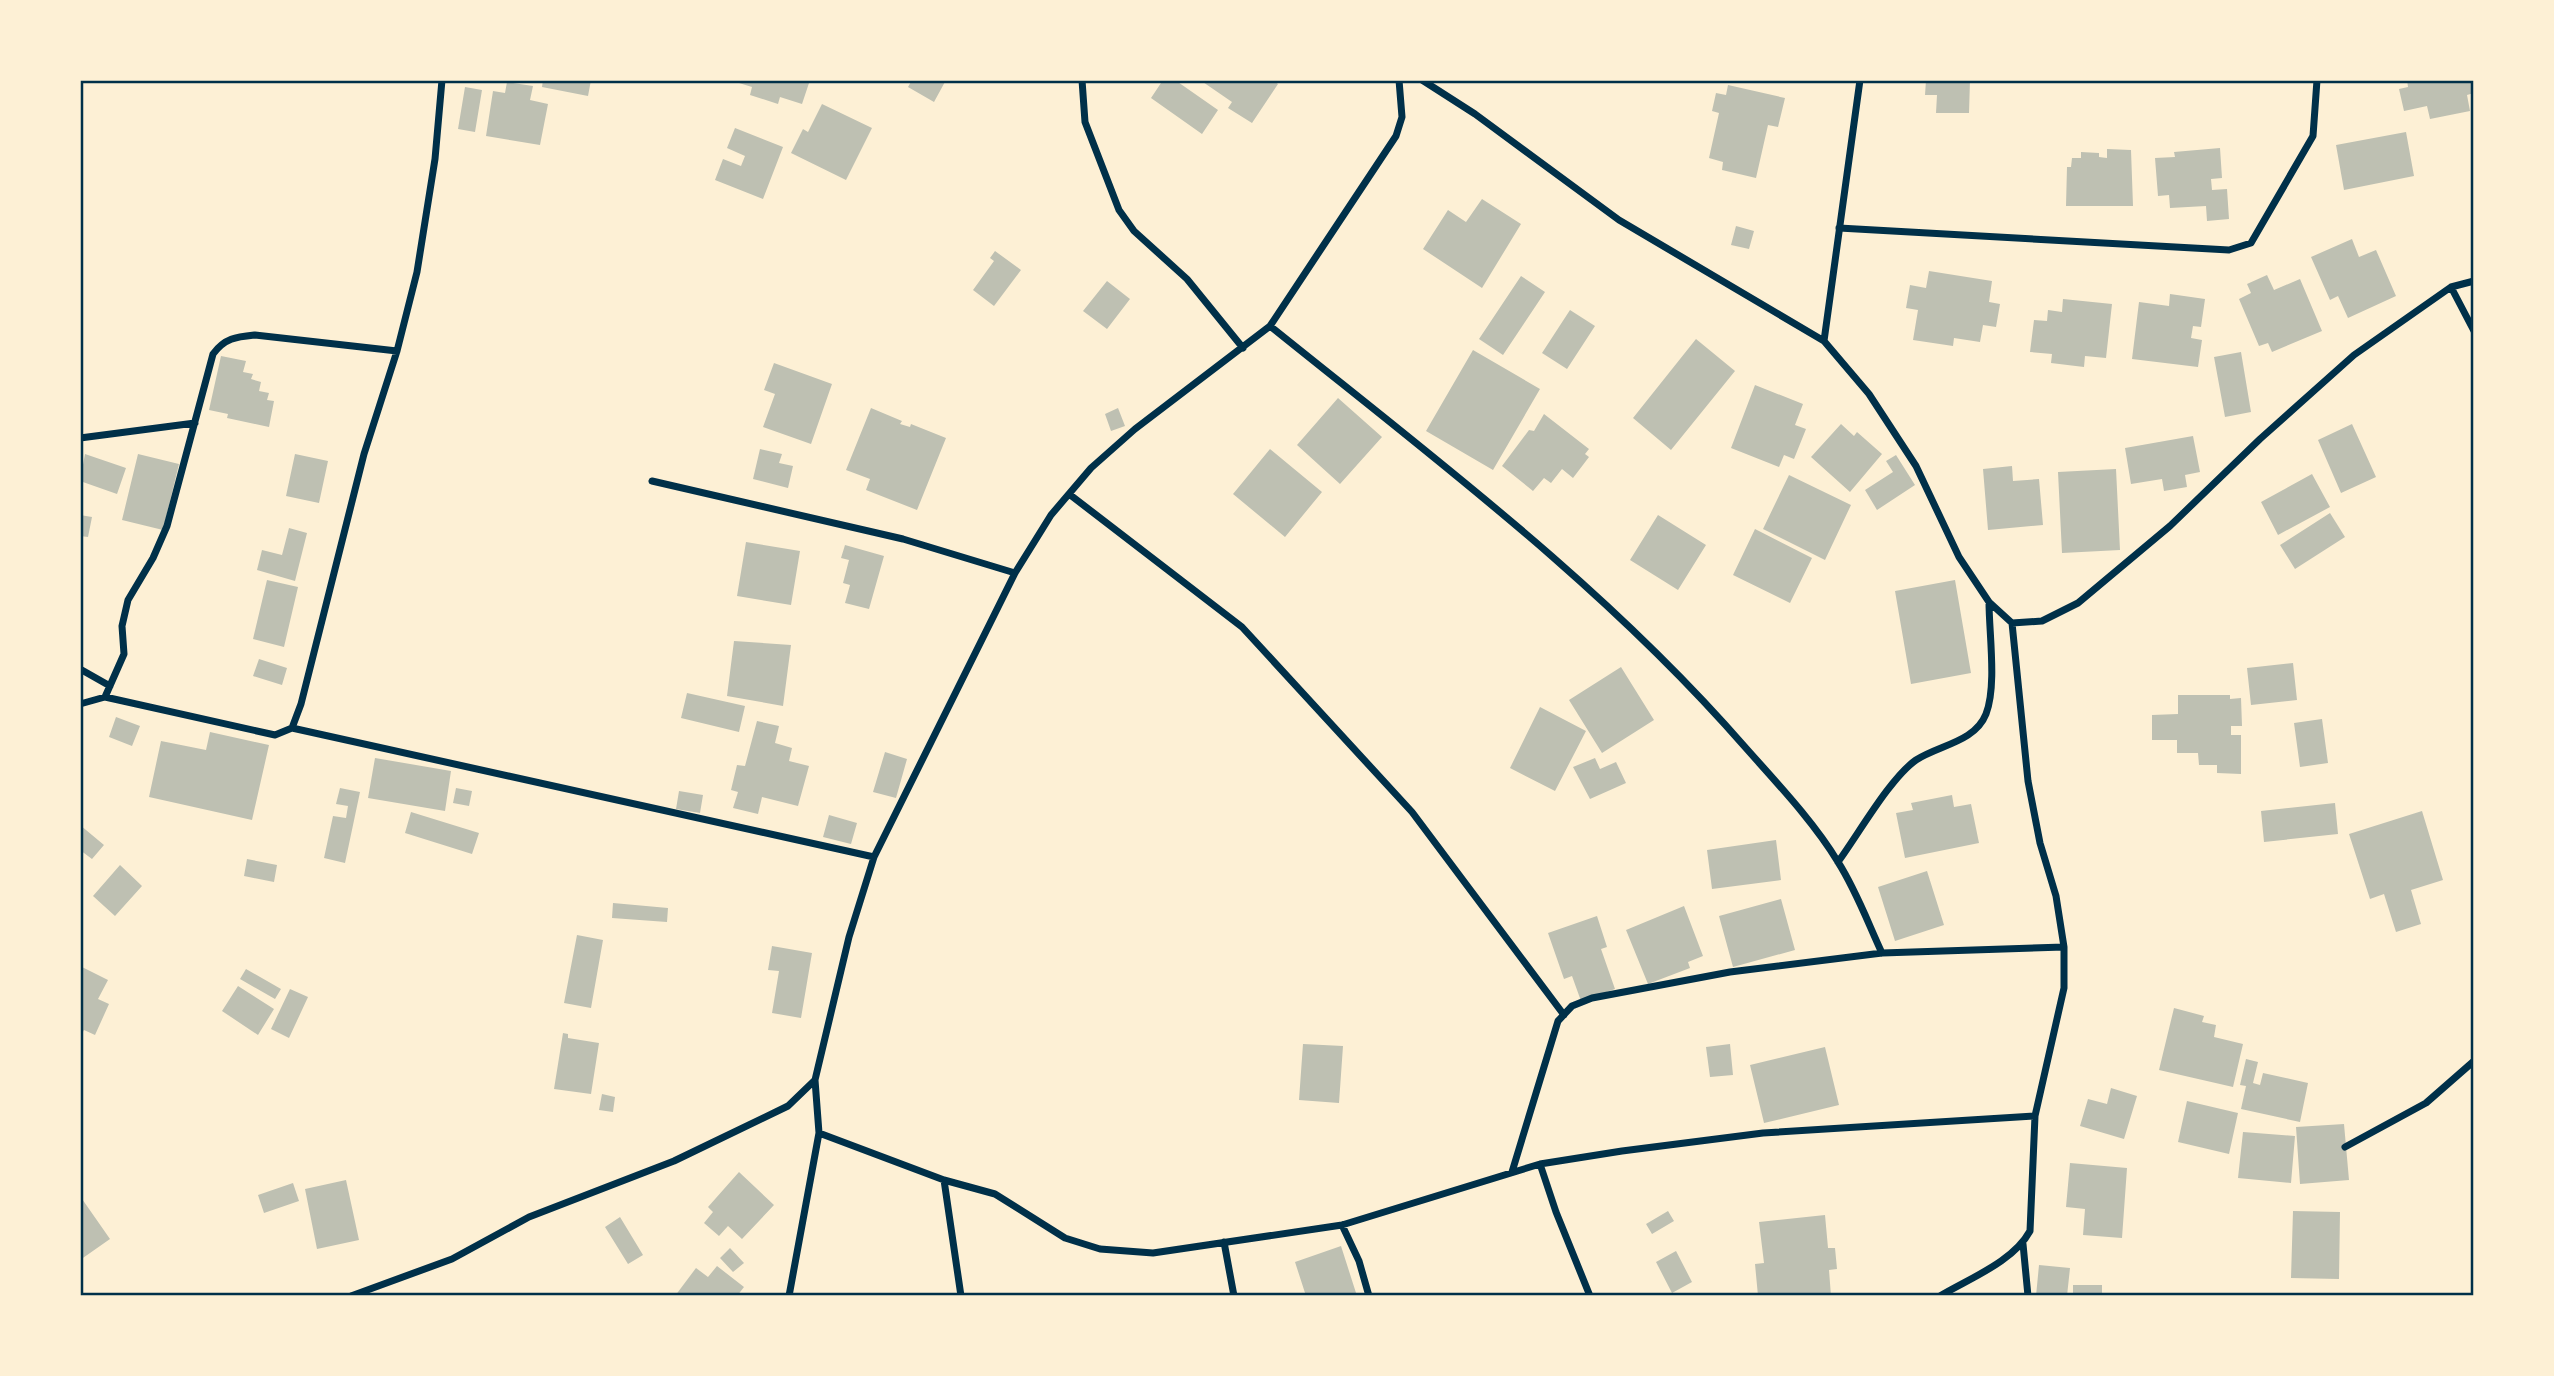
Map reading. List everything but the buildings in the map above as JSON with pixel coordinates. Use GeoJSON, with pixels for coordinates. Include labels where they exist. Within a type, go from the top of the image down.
{"type":"FeatureCollection","features":[{"type":"Feature","properties":{"kind":"street"},"geometry":{"type":"LineString","coordinates":[[292,728],[301,704],[364,454],[397,351],[417,272],[435,159],[442,80]]}},
{"type":"Feature","properties":{"kind":"street"},"geometry":{"type":"LineString","coordinates":[[1082,80],[1086,122],[1119,210],[1135,230],[1186,279],[1243,348]]}},
{"type":"Feature","properties":{"kind":"street"},"geometry":{"type":"LineString","coordinates":[[789,1296],[818,1133],[815,1080],[849,937],[874,857],[1015,573],[1051,515],[1091,468],[1135,429],[1270,326],[1396,136],[1402,117],[1399,80]]}},
{"type":"Feature","properties":{"kind":"street"},"geometry":{"type":"LineString","coordinates":[[1422,80],[1475,114],[1619,220],[1824,341],[1869,394],[1916,466],[1959,557],[1989,602],[2012,623],[2028,781],[2040,843],[2056,896],[2064,947],[2064,988],[2035,1116],[2030,1231],[2023,1244],[1940,1296]]}},
{"type":"Feature","properties":{"kind":"street"},"geometry":{"type":"LineString","coordinates":[[1824,341],[1860,80]]}},
{"type":"Feature","properties":{"kind":"street"},"geometry":{"type":"LineString","coordinates":[[1839,228],[2229,250],[2250,243],[2308,146],[2313,136],[2317,80]]}},
{"type":"Feature","properties":{"kind":"street"},"geometry":{"type":"LineString","coordinates":[[2012,623],[2042,621],[2078,603],[2170,526],[2260,439],[2354,355],[2451,287],[2473,281]]}},
{"type":"Feature","properties":{"kind":"street"},"geometry":{"type":"LineString","coordinates":[[2451,287],[2473,331]]}},
{"type":"Feature","properties":{"kind":"street"},"geometry":{"type":"LineString","coordinates":[[1270,326],[1455,475],[1616,611],[1706,702],[1771,777],[1838,862],[1882,953]]}},
{"type":"Feature","properties":{"kind":"street"},"geometry":{"type":"LineString","coordinates":[[104,697],[124,654],[122,626],[128,600],[153,558],[167,526],[212,354],[221,343],[232,338],[255,335],[397,351]]}},
{"type":"Feature","properties":{"kind":"street"},"geometry":{"type":"LineString","coordinates":[[80,438],[194,424]]}},
{"type":"Feature","properties":{"kind":"street"},"geometry":{"type":"LineString","coordinates":[[652,481],[903,539],[1015,573]]}},
{"type":"Feature","properties":{"kind":"street"},"geometry":{"type":"LineString","coordinates":[[1069,494],[1242,627],[1412,812],[1564,1015]]}},
{"type":"Feature","properties":{"kind":"street"},"geometry":{"type":"LineString","coordinates":[[1838,862],[1897,780],[1915,761],[1970,735],[1986,716],[1990,695],[1989,602]]}},
{"type":"Feature","properties":{"kind":"street"},"geometry":{"type":"LineString","coordinates":[[80,669],[110,686]]}},
{"type":"Feature","properties":{"kind":"street"},"geometry":{"type":"LineString","coordinates":[[80,704],[104,697],[275,735],[292,728],[874,857]]}},
{"type":"Feature","properties":{"kind":"street"},"geometry":{"type":"LineString","coordinates":[[1512,1172],[1547,1051],[1558,1021],[1572,1006],[1592,998],[1730,972],[1882,953],[2064,947]]}},
{"type":"Feature","properties":{"kind":"street"},"geometry":{"type":"LineString","coordinates":[[2346,1147],[2426,1103],[2473,1061]]}},
{"type":"Feature","properties":{"kind":"street"},"geometry":{"type":"LineString","coordinates":[[351,1296],[452,1259],[528,1217],[674,1161],[788,1106],[815,1080]]}},
{"type":"Feature","properties":{"kind":"street"},"geometry":{"type":"LineString","coordinates":[[818,1133],[944,1180],[995,1194],[1065,1238],[1100,1249],[1153,1254],[1342,1225],[1540,1164],[1763,1133],[2035,1116]]}},
{"type":"Feature","properties":{"kind":"street"},"geometry":{"type":"LineString","coordinates":[[1540,1164],[1590,1296]]}},
{"type":"Feature","properties":{"kind":"street"},"geometry":{"type":"LineString","coordinates":[[944,1180],[961,1296]]}},
{"type":"Feature","properties":{"kind":"street"},"geometry":{"type":"LineString","coordinates":[[1342,1225],[1359,1261],[1369,1296]]}},
{"type":"Feature","properties":{"kind":"street"},"geometry":{"type":"LineString","coordinates":[[1224,1242],[1234,1296]]}},
{"type":"Feature","properties":{"kind":"street"},"geometry":{"type":"LineString","coordinates":[[2023,1244],[2028,1296]]}}]}
